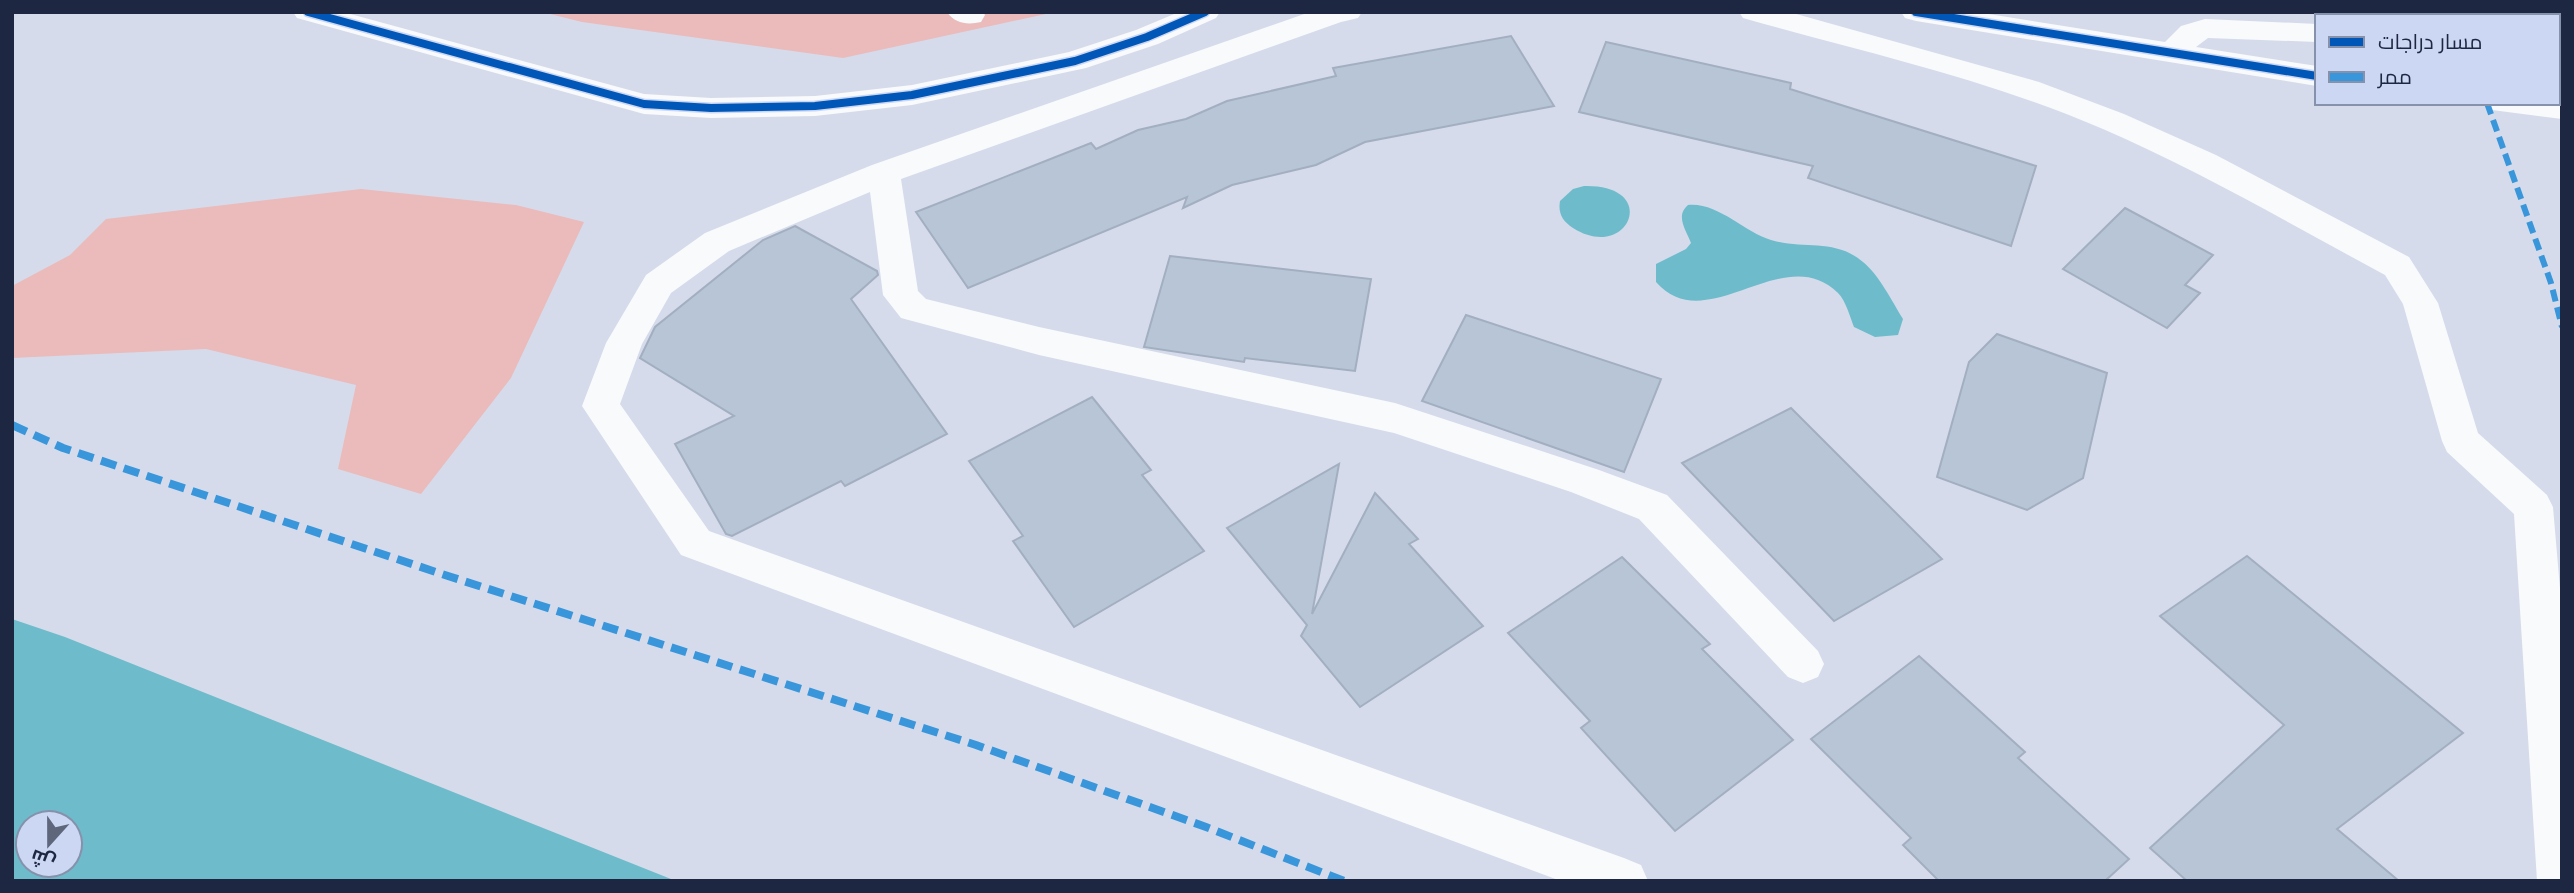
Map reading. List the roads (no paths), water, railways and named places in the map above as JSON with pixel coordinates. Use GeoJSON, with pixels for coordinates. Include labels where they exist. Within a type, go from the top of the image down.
{"type":"FeatureCollection","features":[{"type":"Feature","properties":{"kind":"street"},"geometry":{"type":"LineString","coordinates":[[308,12],[644,104],[711,108],[815,107],[912,95],[1075,61],[1147,37],[1205,12]]}},
{"type":"Feature","properties":{"kind":"street"},"geometry":{"type":"LineString","coordinates":[[404,12],[601,68],[660,79],[719,83],[826,79],[909,69],[1043,44],[1140,12]]}},
{"type":"Feature","properties":{"kind":"street"},"geometry":{"type":"LineString","coordinates":[[1347,12],[884,173],[717,242],[658,284],[624,343],[601,406],[695,543],[1624,881]]}},
{"type":"Feature","properties":{"kind":"street"},"geometry":{"type":"LineString","coordinates":[[1754,12],[2028,89],[2113,121],[2204,163],[2397,266],[2420,303],[2461,441],[2533,507],[2561,881]]}},
{"type":"Feature","properties":{"kind":"street"},"geometry":{"type":"LineString","coordinates":[[1916,12],[2315,76]]}},
{"type":"Feature","properties":{"kind":"street"},"geometry":{"type":"LineString","coordinates":[[2161,50],[2205,28],[2315,33]]}},
{"type":"Feature","properties":{"kind":"street"},"geometry":{"type":"LineString","coordinates":[[2161,50],[2315,64]]}},
{"type":"Feature","properties":{"kind":"street"},"geometry":{"type":"LineString","coordinates":[[2523,105],[2562,109]]}},
{"type":"Feature","properties":{"kind":"street"},"geometry":{"type":"LineString","coordinates":[[884,173],[901,295],[914,309],[1039,341],[1395,418],[1585,481],[1653,507],[1803,664]]}}]}
